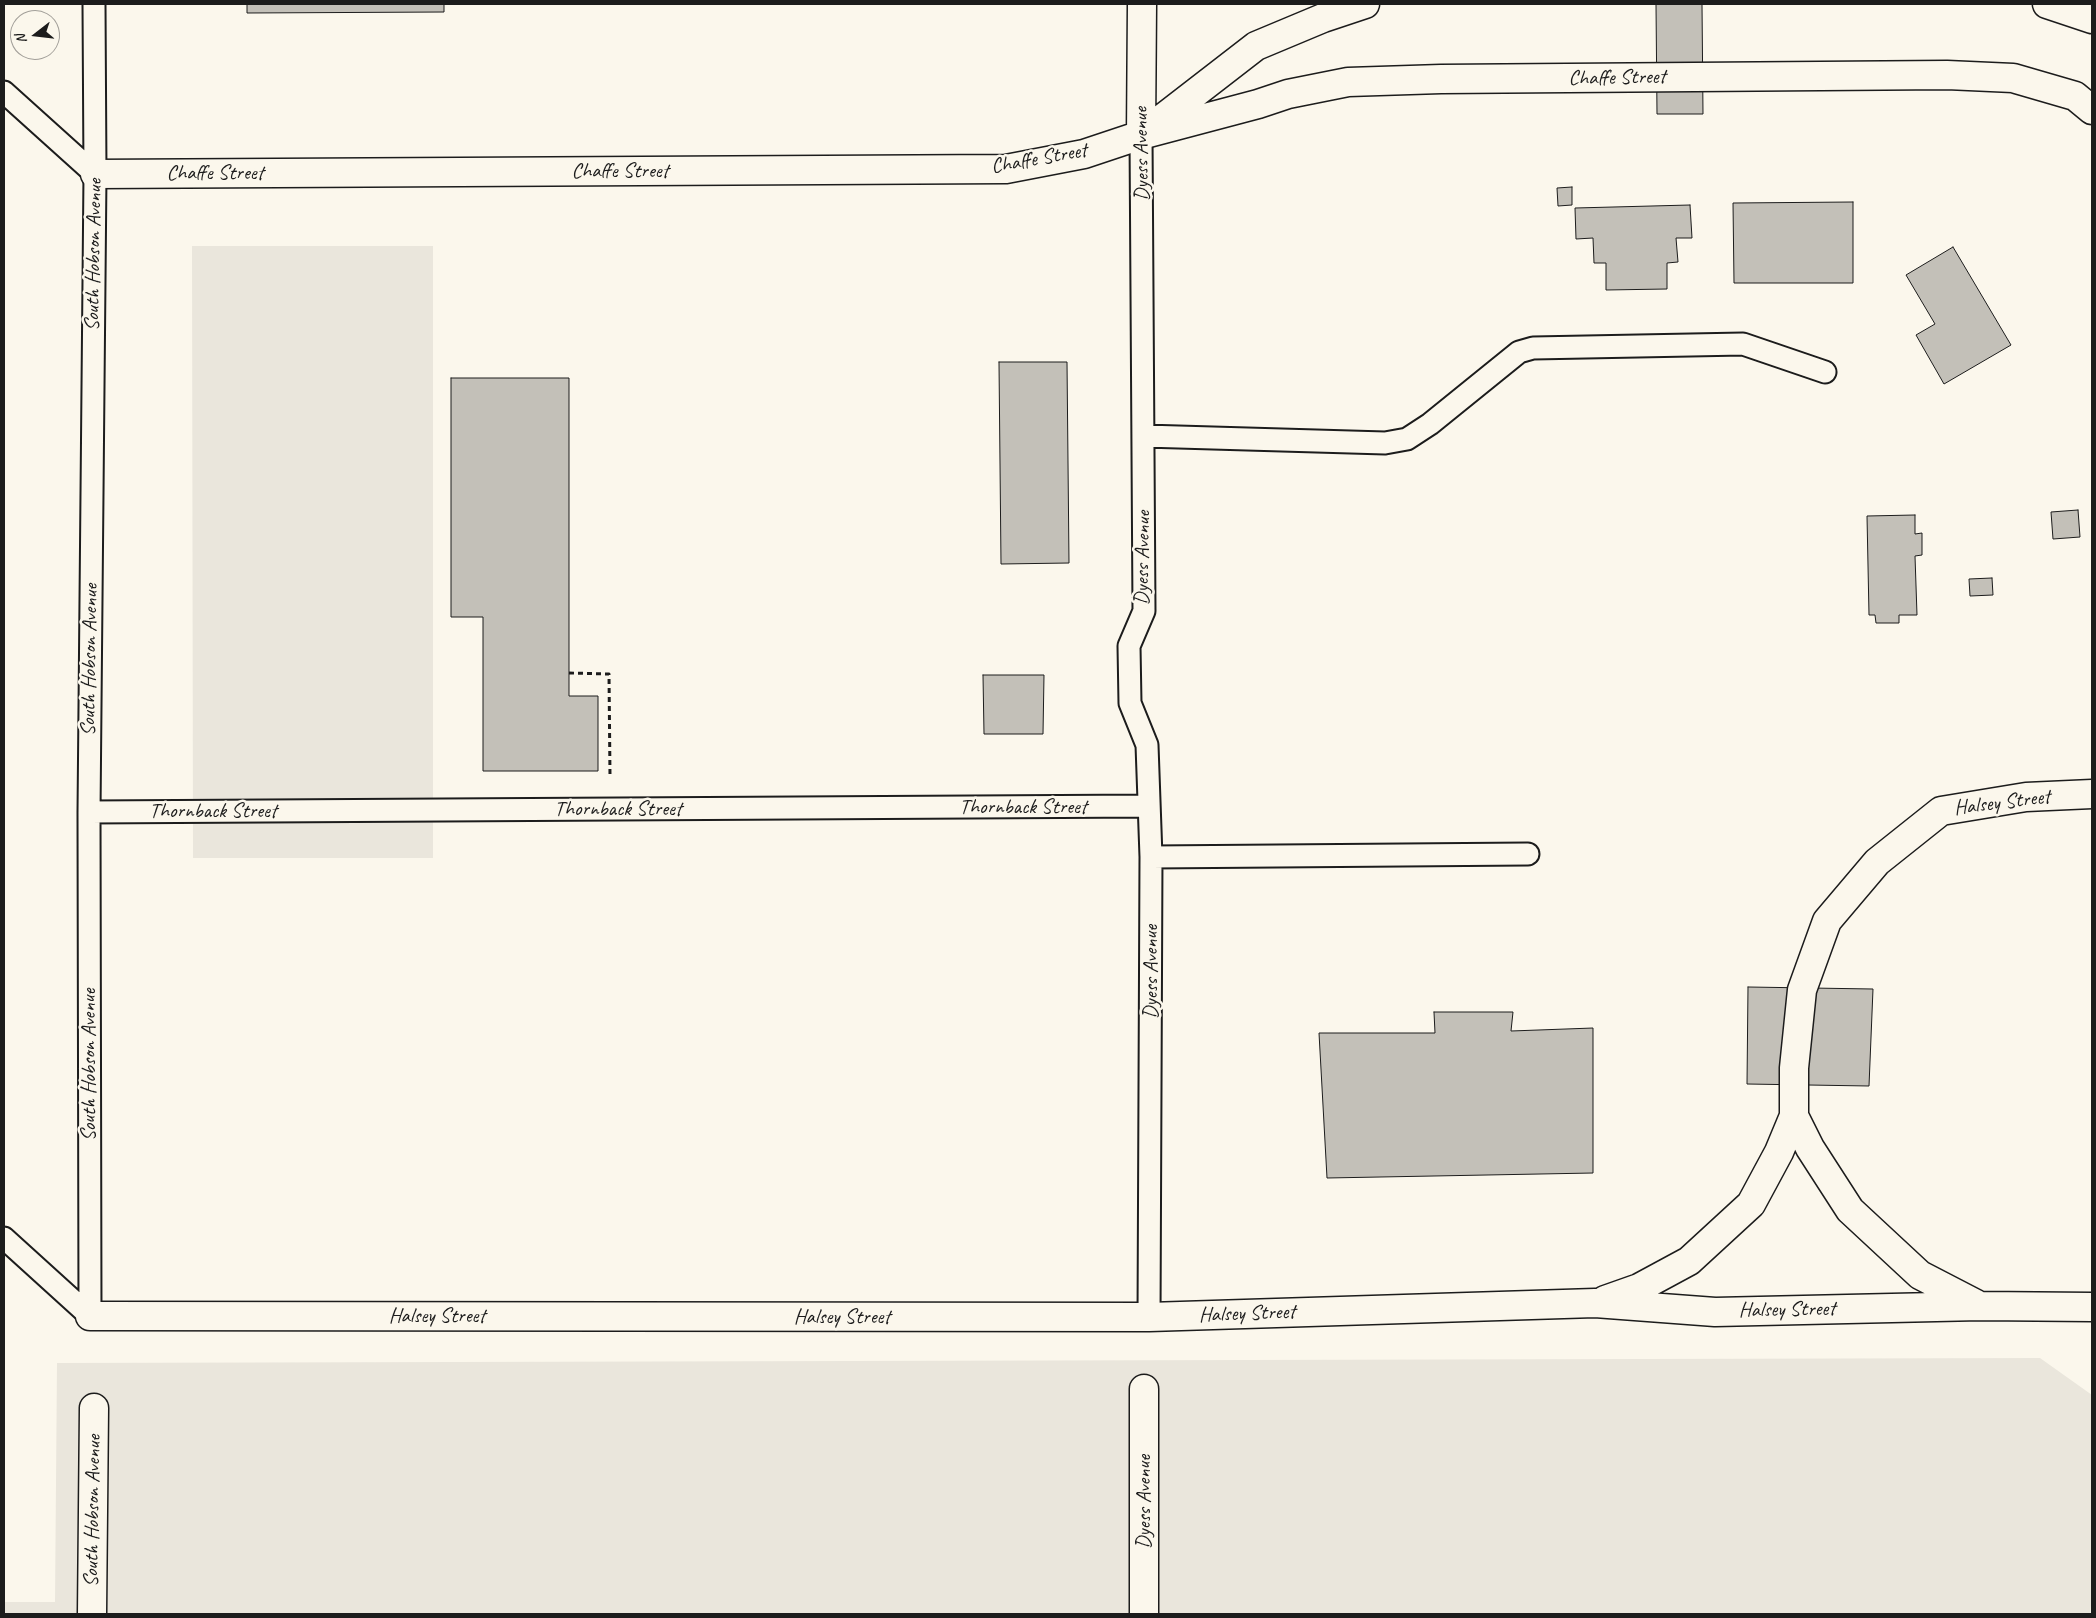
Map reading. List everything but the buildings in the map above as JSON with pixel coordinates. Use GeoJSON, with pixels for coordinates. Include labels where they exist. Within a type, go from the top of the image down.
{"type":"FeatureCollection","features":[{"type":"Feature","properties":{"kind":"street","name":"Dyess Avenue"},"geometry":{"type":"LineString","coordinates":[[1141,135],[1142,4]]}},
{"type":"Feature","properties":{"kind":"street","name":"Chaffe Street"},"geometry":{"type":"LineString","coordinates":[[1141,135],[1256,46],[1323,18],[1366,4]]}},
{"type":"Feature","properties":{"kind":"street"},"geometry":{"type":"LineString","coordinates":[[2047,4],[2092,19]]}},
{"type":"Feature","properties":{"kind":"street","name":"Chaffe Street"},"geometry":{"type":"LineString","coordinates":[[95,174],[1006,169],[1084,154],[1141,135],[1258,104],[1288,94],[1348,82],[1946,75],[2013,78],[2075,96],[2092,110]]}},
{"type":"Feature","properties":{"kind":"street","name":"Halsey Street"},"geometry":{"type":"LineString","coordinates":[[1594,1303],[1639,1288],[1688,1261],[1751,1204],[1779,1152],[1794,1116],[1794,1068],[1802,990],[1827,921],[1877,862],[1941,811],[2026,798],[2092,794]]}},
{"type":"Feature","properties":{"kind":"street","name":"Halsey Street"},"geometry":{"type":"LineString","coordinates":[[1794,1116],[1810,1148],[1850,1210],[1920,1275],[1980,1306]]}},
{"type":"Feature","properties":{"kind":"street","name":"Halsey Street"},"geometry":{"type":"LineString","coordinates":[[90,1316],[1149,1317],[1594,1303],[1715,1312],[1980,1306],[2092,1307]]}},
{"type":"Feature","properties":{"kind":"street","name":"Dyess Avenue"},"geometry":{"type":"LineString","coordinates":[[1144,1389],[1144,1614]]}},
{"type":"Feature","properties":{"kind":"street","name":"South Hobson Avenue"},"geometry":{"type":"LineString","coordinates":[[92,1614],[94,1408]]}},
{"type":"Feature","properties":{"kind":"lane","name":"South Hobson Avenue"},"geometry":{"type":"LineString","coordinates":[[90,1316],[89,812],[95,174],[94,4]]}},
{"type":"Feature","properties":{"kind":"lane"},"geometry":{"type":"LineString","coordinates":[[4,92],[95,174]]}},
{"type":"Feature","properties":{"kind":"lane","name":"Dyess Avenue"},"geometry":{"type":"LineString","coordinates":[[1141,135],[1144,611],[1129,646],[1130,703],[1147,744],[1151,857],[1149,1317]]}},
{"type":"Feature","properties":{"kind":"lane"},"geometry":{"type":"LineString","coordinates":[[1144,436],[1385,443],[1407,439],[1430,424],[1519,352],[1534,348],[1743,344],[1825,372]]}},
{"type":"Feature","properties":{"kind":"lane","name":"Thornback Street"},"geometry":{"type":"LineString","coordinates":[[89,812],[1148,806]]}},
{"type":"Feature","properties":{"kind":"lane"},"geometry":{"type":"LineString","coordinates":[[1151,857],[1528,854]]}},
{"type":"Feature","properties":{"kind":"lane"},"geometry":{"type":"LineString","coordinates":[[4,1238],[90,1316]]}},
{"type":"Feature","properties":{"kind":"path"},"geometry":{"type":"LineString","coordinates":[[569,673],[609,674],[610,809]]}},
{"type":"Feature","properties":{"kind":"shaded area"},"geometry":{"type":"Polygon","coordinates":[[[192,246],[433,246],[433,858],[193,858],[192,246]]]}},
{"type":"Feature","properties":{"kind":"shaded area"},"geometry":{"type":"Polygon","coordinates":[[[2040,1358],[2092,1395],[2092,1597],[2090,1614],[4,1614],[4,1602],[55,1602],[57,1363],[2040,1358]]]}}]}
